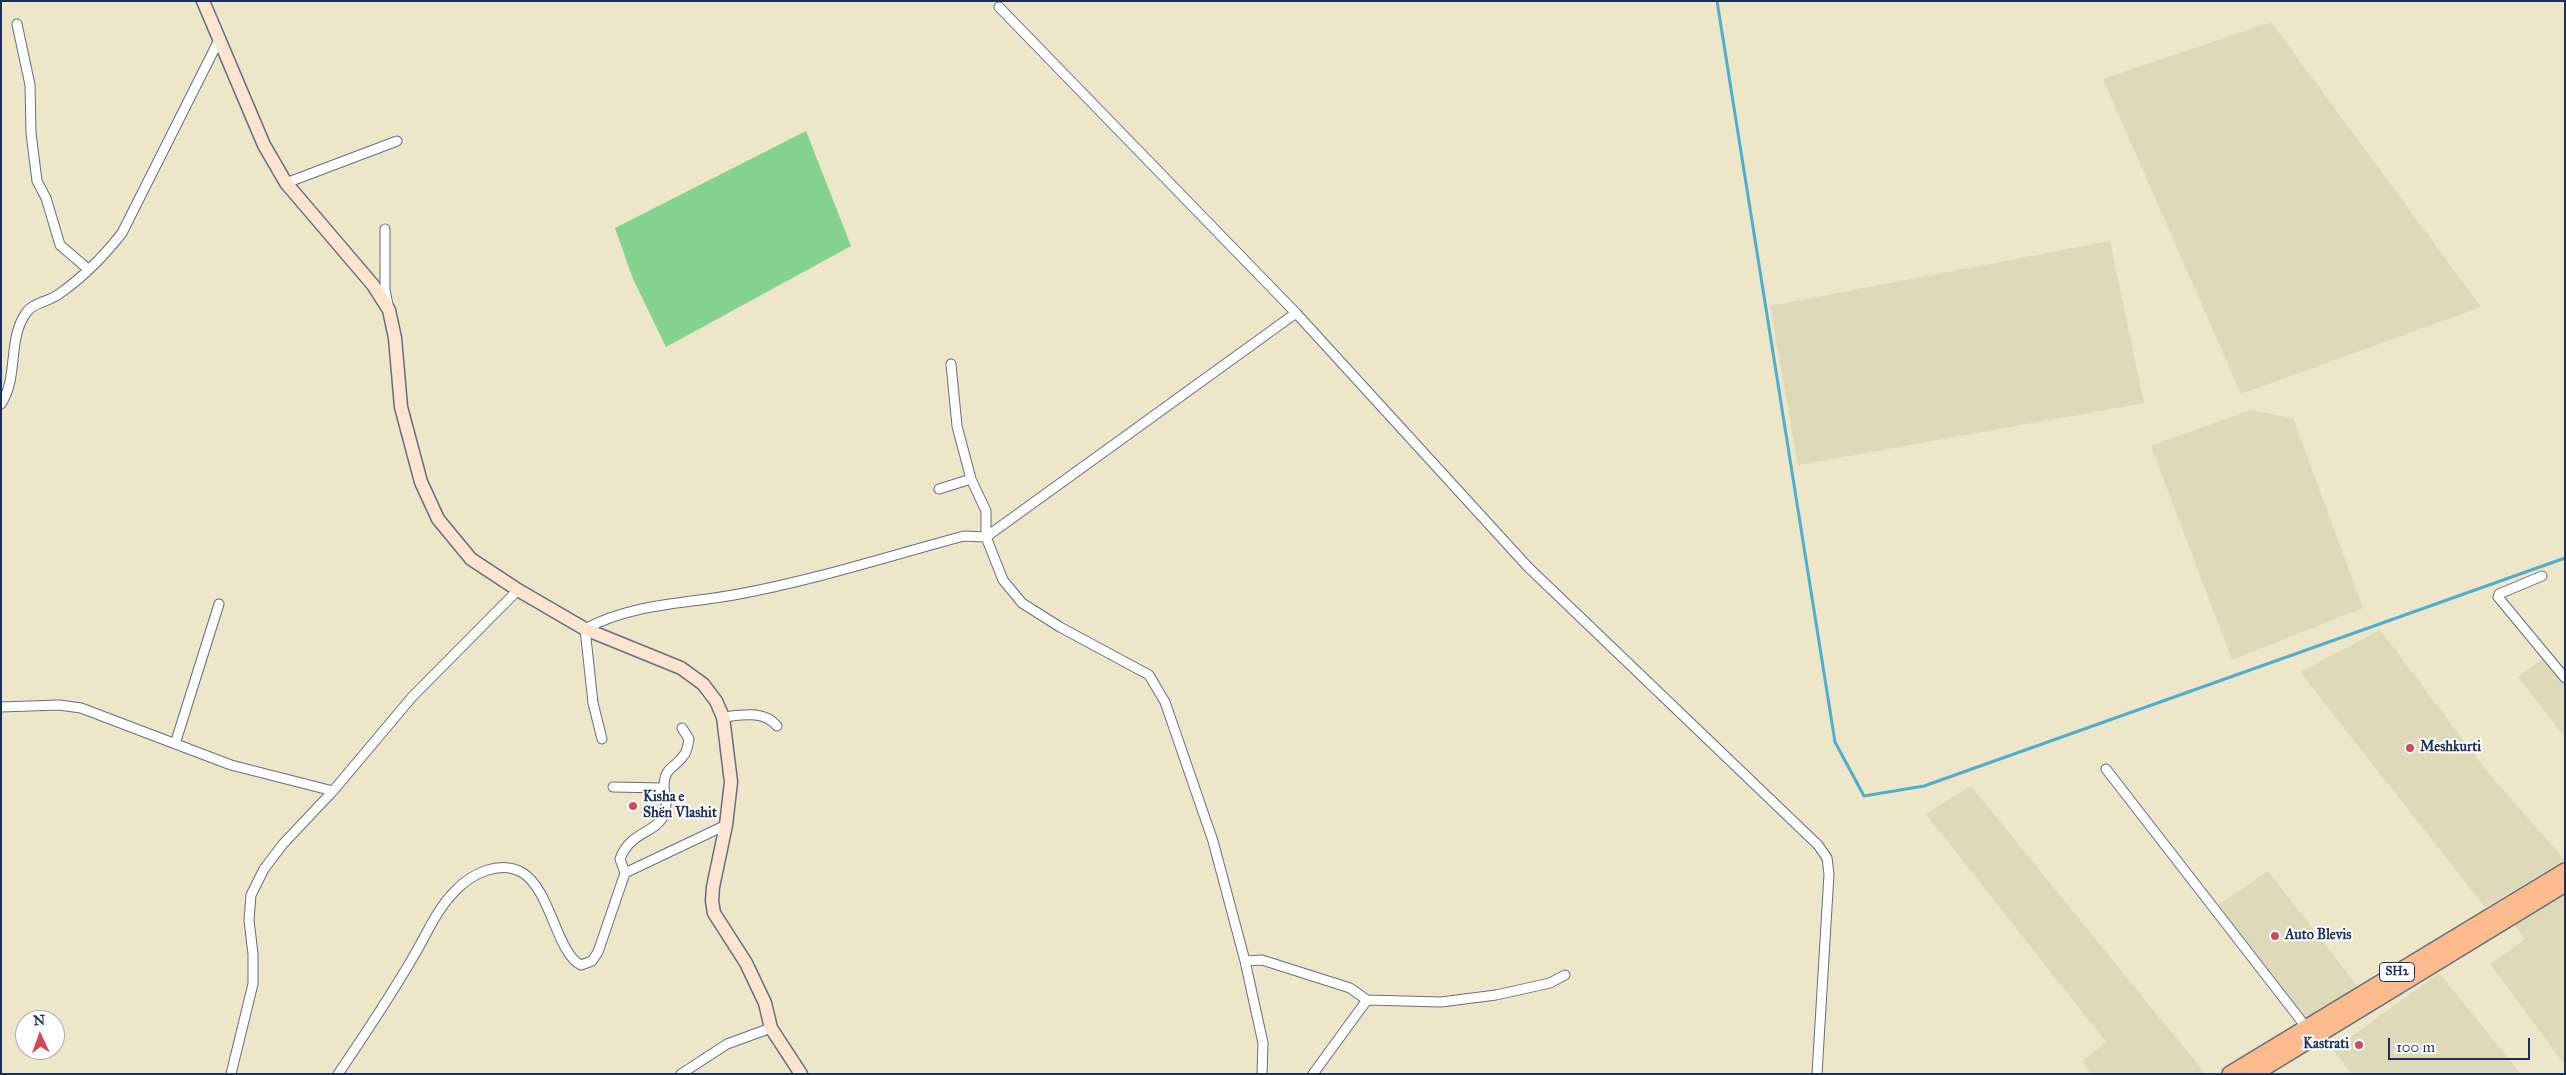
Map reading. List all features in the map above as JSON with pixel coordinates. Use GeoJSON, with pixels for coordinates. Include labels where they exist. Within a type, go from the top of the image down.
{"type":"FeatureCollection","features":[{"type":"Feature","properties":{"kind":"highway","name":"SH2"},"geometry":{"type":"LineString","coordinates":[[2230,1074],[2565,871]]}},
{"type":"Feature","properties":{"kind":"highway","name":"SH2"},"geometry":{"type":"LineString","coordinates":[[2254,1074],[2565,884]]}},
{"type":"Feature","properties":{"kind":"street"},"geometry":{"type":"LineString","coordinates":[[203,1],[264,145],[286,183],[304,207],[373,286],[389,310]]}},
{"type":"Feature","properties":{"kind":"street"},"geometry":{"type":"LineString","coordinates":[[999,7],[1296,313],[1528,567],[1823,851],[1827,858],[1830,874],[1817,1074]]}},
{"type":"Feature","properties":{"kind":"street"},"geometry":{"type":"LineString","coordinates":[[17,24],[30,86],[31,133],[37,181],[46,198],[60,245],[88,269]]}},
{"type":"Feature","properties":{"kind":"street"},"geometry":{"type":"LineString","coordinates":[[1,404],[10,387],[14,348],[28,310],[57,296],[108,251],[122,233],[220,38]]}},
{"type":"Feature","properties":{"kind":"street"},"geometry":{"type":"LineString","coordinates":[[286,183],[396,141]]}},
{"type":"Feature","properties":{"kind":"street"},"geometry":{"type":"LineString","coordinates":[[385,229],[385,290],[395,338],[401,407],[421,482],[438,519],[471,559],[518,590],[585,629],[681,668],[703,684],[716,701],[723,717],[731,782],[726,825],[713,887],[712,901],[714,913],[746,963],[765,1003],[771,1028],[800,1074]]}},
{"type":"Feature","properties":{"kind":"street"},"geometry":{"type":"LineString","coordinates":[[585,629],[605,618],[644,608],[739,594],[964,536],[986,537],[1296,313]]}},
{"type":"Feature","properties":{"kind":"street"},"geometry":{"type":"LineString","coordinates":[[951,364],[957,426],[971,479],[986,511],[986,537],[1003,580],[1022,603],[1060,627],[1134,665],[1149,676],[1165,702],[1212,841],[1246,962],[1263,1043],[1262,1074]]}},
{"type":"Feature","properties":{"kind":"street"},"geometry":{"type":"LineString","coordinates":[[939,488],[971,479]]}},
{"type":"Feature","properties":{"kind":"street"},"geometry":{"type":"LineString","coordinates":[[2542,576],[2498,594],[2498,597],[2565,678]]}},
{"type":"Feature","properties":{"kind":"street"},"geometry":{"type":"LineString","coordinates":[[231,1074],[253,984],[253,954],[249,920],[251,894],[264,869],[283,844],[333,790],[412,697],[518,590]]}},
{"type":"Feature","properties":{"kind":"street"},"geometry":{"type":"LineString","coordinates":[[175,744],[219,604]]}},
{"type":"Feature","properties":{"kind":"street"},"geometry":{"type":"LineString","coordinates":[[585,629],[593,703],[602,739]]}},
{"type":"Feature","properties":{"kind":"street"},"geometry":{"type":"LineString","coordinates":[[1,707],[59,705],[81,708],[231,765],[333,790]]}},
{"type":"Feature","properties":{"kind":"street"},"geometry":{"type":"LineString","coordinates":[[723,717],[752,714],[771,719],[777,726]]}},
{"type":"Feature","properties":{"kind":"street"},"geometry":{"type":"LineString","coordinates":[[338,1074],[413,957],[440,909],[455,890],[476,874],[491,869],[508,868],[523,874],[544,900],[571,958],[581,965],[592,961],[598,952],[625,873],[620,860],[624,848],[635,836],[656,827],[665,817],[667,801],[664,778],[669,767],[685,755],[689,740],[682,728]]}},
{"type":"Feature","properties":{"kind":"street"},"geometry":{"type":"LineString","coordinates":[[2106,769],[2306,1027]]}},
{"type":"Feature","properties":{"kind":"street"},"geometry":{"type":"LineString","coordinates":[[613,787],[664,788]]}},
{"type":"Feature","properties":{"kind":"street"},"geometry":{"type":"LineString","coordinates":[[625,873],[726,825]]}},
{"type":"Feature","properties":{"kind":"street"},"geometry":{"type":"LineString","coordinates":[[1246,962],[1262,960],[1350,988],[1367,1000],[1441,1002],[1496,995],[1550,983],[1565,975]]}},
{"type":"Feature","properties":{"kind":"street"},"geometry":{"type":"LineString","coordinates":[[1313,1074],[1367,1000]]}},
{"type":"Feature","properties":{"kind":"street"},"geometry":{"type":"LineString","coordinates":[[681,1074],[727,1044],[771,1028]]}},
{"type":"Feature","properties":{"kind":"shaded area"},"geometry":{"type":"Polygon","coordinates":[[[2271,22],[2481,307],[2241,394],[2103,79],[2271,22]]]}},
{"type":"Feature","properties":{"kind":"shaded area"},"geometry":{"type":"Polygon","coordinates":[[[2110,241],[2144,403],[1798,465],[1770,306],[2110,241]]]}},
{"type":"Feature","properties":{"kind":"shaded area"},"geometry":{"type":"Polygon","coordinates":[[[2250,410],[2293,418],[2363,608],[2232,660],[2151,446],[2250,410]]]}},
{"type":"Feature","properties":{"kind":"shaded area"},"geometry":{"type":"Polygon","coordinates":[[[2380,630],[2489,774],[2565,860],[2485,907],[2300,672],[2380,630]]]}},
{"type":"Feature","properties":{"kind":"shaded area"},"geometry":{"type":"Polygon","coordinates":[[[2543,658],[2565,686],[2565,737],[2518,677],[2543,658]]]}},
{"type":"Feature","properties":{"kind":"shaded area"},"geometry":{"type":"Polygon","coordinates":[[[1971,786],[2206,1074],[2091,1074],[2082,1061],[2106,1042],[1926,814],[1971,786]]]}},
{"type":"Feature","properties":{"kind":"shaded area"},"geometry":{"type":"Polygon","coordinates":[[[2268,871],[2359,988],[2305,1021],[2215,907],[2268,871]]]}},
{"type":"Feature","properties":{"kind":"shaded area"},"geometry":{"type":"Polygon","coordinates":[[[2565,891],[2565,1065],[2490,964],[2525,939],[2513,923],[2565,891]]]}},
{"type":"Feature","properties":{"kind":"shaded area"},"geometry":{"type":"Polygon","coordinates":[[[2439,973],[2521,1074],[2352,1074],[2333,1050],[2439,973]]]}},
{"type":"Feature","properties":{"kind":"green space"},"geometry":{"type":"Polygon","coordinates":[[[806,131],[851,246],[666,347],[633,279],[615,228],[806,131]]]}},
{"type":"Feature","properties":{"kind":"waterway"},"geometry":{"type":"LineString","coordinates":[[1717,1],[1835,742],[1864,796],[1924,786],[2565,558]]}},
{"type":"Feature","properties":{"kind":"place","name":"Meshkurti"},"geometry":{"type":"Point","coordinates":[2410,748]}},
{"type":"Feature","properties":{"kind":"place","name":"Kisha e Shën Vlashit"},"geometry":{"type":"Point","coordinates":[633,806]}},
{"type":"Feature","properties":{"kind":"place","name":"Auto Blevis"},"geometry":{"type":"Point","coordinates":[2275,936]}},
{"type":"Feature","properties":{"kind":"place","name":"Kastrati"},"geometry":{"type":"Point","coordinates":[2359,1045]}}]}
